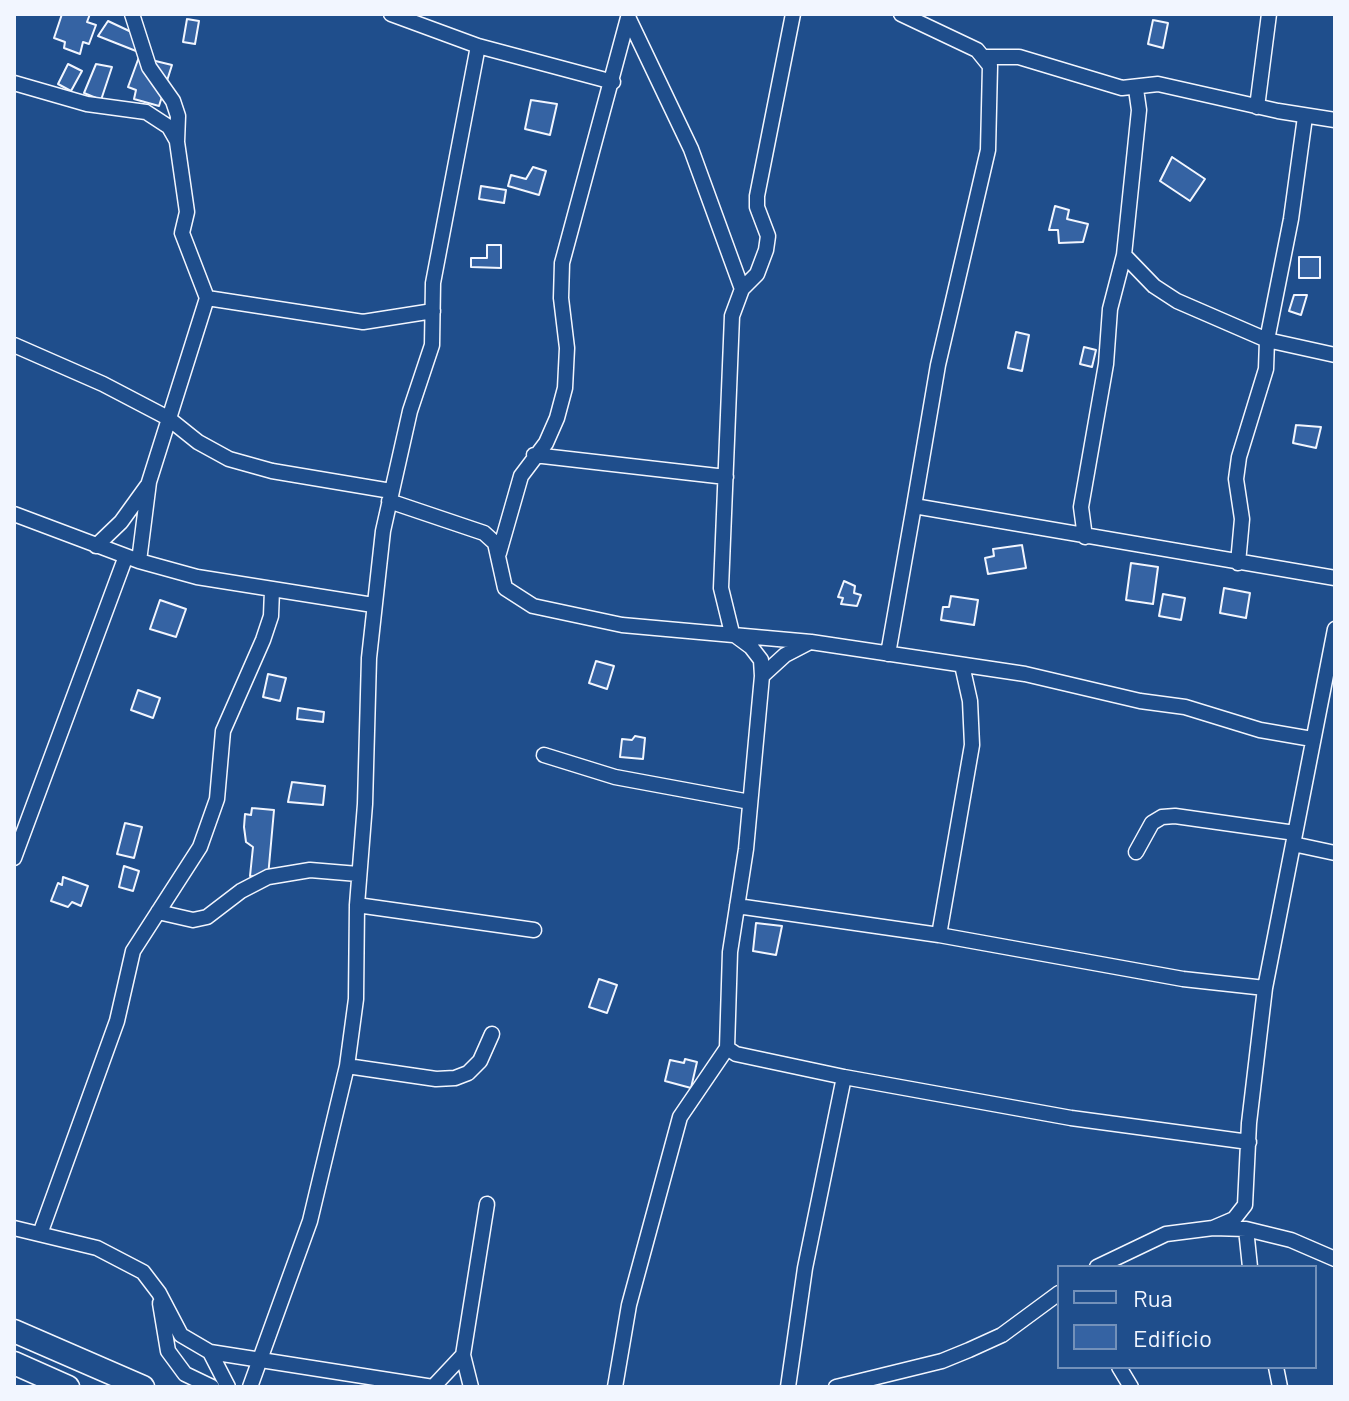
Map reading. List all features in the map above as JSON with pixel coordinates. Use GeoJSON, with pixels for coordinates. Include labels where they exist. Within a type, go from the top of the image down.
{"type":"FeatureCollection","features":[{"type":"Feature","properties":{"kind":"main road"},"geometry":{"type":"LineString","coordinates":[[14,1331],[143,1387]]}},
{"type":"Feature","properties":{"kind":"main road"},"geometry":{"type":"LineString","coordinates":[[14,1363],[68,1387]]}},
{"type":"Feature","properties":{"kind":"street"},"geometry":{"type":"LineString","coordinates":[[14,858],[132,558],[149,482],[207,298],[182,233],[187,212],[177,142],[178,116],[173,101],[149,67],[132,14]]}},
{"type":"Feature","properties":{"kind":"street"},"geometry":{"type":"LineString","coordinates":[[391,14],[410,18],[478,46],[613,82]]}},
{"type":"Feature","properties":{"kind":"street"},"geometry":{"type":"LineString","coordinates":[[615,1387],[632,1291],[680,1117],[727,1048],[730,952],[750,802],[762,676],[761,660],[751,647],[732,633],[721,588],[732,316],[742,289],[757,274],[766,250],[768,236],[757,207],[757,196],[793,14]]}},
{"type":"Feature","properties":{"kind":"street"},"geometry":{"type":"LineString","coordinates":[[901,14],[942,31],[986,57],[1019,57],[1136,89],[1158,84],[1305,117],[1335,120]]}},
{"type":"Feature","properties":{"kind":"street"},"geometry":{"type":"LineString","coordinates":[[1257,107],[1269,14]]}},
{"type":"Feature","properties":{"kind":"street"},"geometry":{"type":"LineString","coordinates":[[629,16],[691,149],[742,289]]}},
{"type":"Feature","properties":{"kind":"street"},"geometry":{"type":"LineString","coordinates":[[499,553],[521,476],[546,443],[565,388],[567,348],[561,298],[562,263],[629,16]]}},
{"type":"Feature","properties":{"kind":"street"},"geometry":{"type":"LineString","coordinates":[[250,1387],[310,1221],[347,1066],[356,999],[358,874],[373,605],[390,496],[410,411],[432,345],[433,283],[478,46]]}},
{"type":"Feature","properties":{"kind":"street"},"geometry":{"type":"LineString","coordinates":[[888,654],[938,365],[988,150],[991,79],[986,57]]}},
{"type":"Feature","properties":{"kind":"street"},"geometry":{"type":"LineString","coordinates":[[14,83],[87,104],[146,112],[169,127],[177,142]]}},
{"type":"Feature","properties":{"kind":"street"},"geometry":{"type":"LineString","coordinates":[[1085,537],[1081,507],[1106,364],[1110,309],[1124,255],[1139,110],[1136,89]]}},
{"type":"Feature","properties":{"kind":"street"},"geometry":{"type":"LineString","coordinates":[[1238,563],[1242,519],[1236,479],[1244,438],[1266,369],[1267,340],[1291,219],[1305,117]]}},
{"type":"Feature","properties":{"kind":"street"},"geometry":{"type":"LineString","coordinates":[[1124,255],[1154,286],[1177,301],[1267,340],[1335,355]]}},
{"type":"Feature","properties":{"kind":"street"},"geometry":{"type":"LineString","coordinates":[[207,298],[363,322],[433,311]]}},
{"type":"Feature","properties":{"kind":"street"},"geometry":{"type":"LineString","coordinates":[[14,345],[103,384],[168,418],[198,442],[229,459],[390,496],[484,533],[495,543],[499,553],[505,588],[533,606],[622,625],[811,642],[962,665],[1185,707],[1260,730],[1312,739]]}},
{"type":"Feature","properties":{"kind":"street"},"geometry":{"type":"LineString","coordinates":[[534,455],[726,477]]}},
{"type":"Feature","properties":{"kind":"street"},"geometry":{"type":"LineString","coordinates":[[96,546],[121,522],[149,482]]}},
{"type":"Feature","properties":{"kind":"street"},"geometry":{"type":"LineString","coordinates":[[914,506],[1335,578]]}},
{"type":"Feature","properties":{"kind":"street"},"geometry":{"type":"LineString","coordinates":[[14,514],[96,546],[197,577],[373,605]]}},
{"type":"Feature","properties":{"kind":"street"},"geometry":{"type":"LineString","coordinates":[[40,1234],[117,1021],[133,951],[200,847],[213,811],[223,731],[263,640],[271,616],[272,590]]}},
{"type":"Feature","properties":{"kind":"street"},"geometry":{"type":"LineString","coordinates":[[1213,1228],[1234,1219],[1245,1205],[1265,988],[1312,739],[1331,664],[1335,629]]}},
{"type":"Feature","properties":{"kind":"street"},"geometry":{"type":"LineString","coordinates":[[762,676],[785,655],[811,642]]}},
{"type":"Feature","properties":{"kind":"street"},"geometry":{"type":"LineString","coordinates":[[939,935],[972,745],[970,701],[962,665]]}},
{"type":"Feature","properties":{"kind":"street"},"geometry":{"type":"LineString","coordinates":[[544,755],[615,777],[750,802]]}},
{"type":"Feature","properties":{"kind":"street"},"geometry":{"type":"LineString","coordinates":[[1136,852],[1152,823],[1162,817],[1175,816],[1294,839],[1335,853]]}},
{"type":"Feature","properties":{"kind":"street"},"geometry":{"type":"LineString","coordinates":[[158,912],[193,920],[207,917],[241,891],[268,877],[310,870],[358,874]]}},
{"type":"Feature","properties":{"kind":"street"},"geometry":{"type":"LineString","coordinates":[[357,905],[534,930]]}},
{"type":"Feature","properties":{"kind":"street"},"geometry":{"type":"LineString","coordinates":[[737,906],[939,935],[1105,967],[1265,988]]}},
{"type":"Feature","properties":{"kind":"street"},"geometry":{"type":"LineString","coordinates":[[347,1066],[436,1079],[455,1078],[468,1073],[480,1061],[492,1034]]}},
{"type":"Feature","properties":{"kind":"street"},"geometry":{"type":"LineString","coordinates":[[727,1048],[736,1054],[844,1077],[1071,1118],[1249,1142]]}},
{"type":"Feature","properties":{"kind":"street"},"geometry":{"type":"LineString","coordinates":[[788,1387],[805,1268],[844,1077]]}},
{"type":"Feature","properties":{"kind":"street"},"geometry":{"type":"LineString","coordinates":[[471,1387],[463,1355],[487,1204]]}},
{"type":"Feature","properties":{"kind":"street"},"geometry":{"type":"LineString","coordinates":[[14,1228],[97,1248],[143,1272],[159,1293],[181,1335],[210,1352],[261,1363],[433,1387],[463,1355]]}},
{"type":"Feature","properties":{"kind":"street"},"geometry":{"type":"LineString","coordinates":[[1101,1265],[1166,1234],[1213,1228],[1246,1229],[1291,1240],[1335,1259]]}},
{"type":"Feature","properties":{"kind":"street"},"geometry":{"type":"LineString","coordinates":[[1246,1229],[1250,1265]]}},
{"type":"Feature","properties":{"kind":"street"},"geometry":{"type":"LineString","coordinates":[[159,1293],[161,1323],[168,1351],[185,1374],[212,1387]]}},
{"type":"Feature","properties":{"kind":"street"},"geometry":{"type":"LineString","coordinates":[[836,1387],[942,1361],[969,1350],[1002,1335],[1057,1294]]}},
{"type":"Feature","properties":{"kind":"street"},"geometry":{"type":"LineString","coordinates":[[210,1352],[228,1387]]}},
{"type":"Feature","properties":{"kind":"street"},"geometry":{"type":"LineString","coordinates":[[1120,1369],[1131,1387]]}},
{"type":"Feature","properties":{"kind":"building"},"geometry":{"type":"Polygon","coordinates":[[[62,14],[90,14],[87,22],[96,25],[89,44],[83,42],[80,54],[64,48],[65,42],[54,38],[62,14]]]}},
{"type":"Feature","properties":{"kind":"building"},"geometry":{"type":"Polygon","coordinates":[[[187,19],[199,21],[195,44],[183,42],[187,19]]]}},
{"type":"Feature","properties":{"kind":"building"},"geometry":{"type":"Polygon","coordinates":[[[1153,20],[1168,23],[1163,48],[1148,44],[1153,20]]]}},
{"type":"Feature","properties":{"kind":"building"},"geometry":{"type":"Polygon","coordinates":[[[108,21],[142,37],[136,51],[98,36],[108,21]]]}},
{"type":"Feature","properties":{"kind":"building"},"geometry":{"type":"Polygon","coordinates":[[[139,57],[172,65],[159,106],[134,99],[136,90],[128,87],[139,57]]]}},
{"type":"Feature","properties":{"kind":"building"},"geometry":{"type":"Polygon","coordinates":[[[68,64],[82,71],[71,91],[58,84],[68,64]]]}},
{"type":"Feature","properties":{"kind":"building"},"geometry":{"type":"Polygon","coordinates":[[[96,64],[112,67],[101,100],[84,93],[96,64]]]}},
{"type":"Feature","properties":{"kind":"building"},"geometry":{"type":"Polygon","coordinates":[[[531,100],[557,104],[550,135],[525,129],[531,100]]]}},
{"type":"Feature","properties":{"kind":"building"},"geometry":{"type":"Polygon","coordinates":[[[1172,157],[1205,179],[1190,201],[1160,181],[1172,157]]]}},
{"type":"Feature","properties":{"kind":"building"},"geometry":{"type":"Polygon","coordinates":[[[533,167],[546,171],[539,195],[508,186],[511,175],[526,179],[533,167]]]}},
{"type":"Feature","properties":{"kind":"building"},"geometry":{"type":"Polygon","coordinates":[[[481,186],[506,190],[504,203],[479,199],[481,186]]]}},
{"type":"Feature","properties":{"kind":"building"},"geometry":{"type":"Polygon","coordinates":[[[1055,206],[1069,210],[1067,219],[1088,224],[1083,242],[1059,243],[1058,230],[1049,230],[1055,206]]]}},
{"type":"Feature","properties":{"kind":"building"},"geometry":{"type":"Polygon","coordinates":[[[487,245],[501,245],[501,268],[471,267],[471,258],[487,258],[487,245]]]}},
{"type":"Feature","properties":{"kind":"building"},"geometry":{"type":"Polygon","coordinates":[[[1299,257],[1320,257],[1320,278],[1299,278],[1299,257]]]}},
{"type":"Feature","properties":{"kind":"building"},"geometry":{"type":"Polygon","coordinates":[[[1294,295],[1307,295],[1301,315],[1289,311],[1294,295]]]}},
{"type":"Feature","properties":{"kind":"building"},"geometry":{"type":"Polygon","coordinates":[[[1016,332],[1029,335],[1022,371],[1008,368],[1016,332]]]}},
{"type":"Feature","properties":{"kind":"building"},"geometry":{"type":"Polygon","coordinates":[[[1084,347],[1096,350],[1092,367],[1080,364],[1084,347]]]}},
{"type":"Feature","properties":{"kind":"building"},"geometry":{"type":"Polygon","coordinates":[[[1296,425],[1321,427],[1316,448],[1293,443],[1296,425]]]}},
{"type":"Feature","properties":{"kind":"building"},"geometry":{"type":"Polygon","coordinates":[[[1022,545],[1026,568],[988,574],[985,558],[994,556],[993,549],[1022,545]]]}},
{"type":"Feature","properties":{"kind":"building"},"geometry":{"type":"Polygon","coordinates":[[[1131,563],[1158,567],[1153,604],[1126,600],[1131,563]]]}},
{"type":"Feature","properties":{"kind":"building"},"geometry":{"type":"Polygon","coordinates":[[[844,581],[855,586],[854,593],[861,595],[857,606],[841,604],[843,598],[838,597],[844,581]]]}},
{"type":"Feature","properties":{"kind":"building"},"geometry":{"type":"Polygon","coordinates":[[[1224,588],[1250,593],[1246,618],[1220,613],[1224,588]]]}},
{"type":"Feature","properties":{"kind":"building"},"geometry":{"type":"Polygon","coordinates":[[[1163,594],[1185,598],[1181,620],[1159,616],[1163,594]]]}},
{"type":"Feature","properties":{"kind":"building"},"geometry":{"type":"Polygon","coordinates":[[[951,596],[978,600],[974,625],[941,620],[943,607],[949,607],[951,596]]]}},
{"type":"Feature","properties":{"kind":"building"},"geometry":{"type":"Polygon","coordinates":[[[160,600],[186,609],[176,637],[150,629],[160,600]]]}},
{"type":"Feature","properties":{"kind":"building"},"geometry":{"type":"Polygon","coordinates":[[[596,661],[614,666],[607,689],[589,683],[596,661]]]}},
{"type":"Feature","properties":{"kind":"building"},"geometry":{"type":"Polygon","coordinates":[[[268,674],[286,678],[280,701],[263,697],[268,674]]]}},
{"type":"Feature","properties":{"kind":"building"},"geometry":{"type":"Polygon","coordinates":[[[138,690],[160,698],[153,718],[131,710],[138,690]]]}},
{"type":"Feature","properties":{"kind":"building"},"geometry":{"type":"Polygon","coordinates":[[[298,708],[324,712],[323,722],[297,719],[298,708]]]}},
{"type":"Feature","properties":{"kind":"building"},"geometry":{"type":"Polygon","coordinates":[[[635,736],[645,738],[643,759],[620,757],[622,739],[632,740],[635,736]]]}},
{"type":"Feature","properties":{"kind":"building"},"geometry":{"type":"Polygon","coordinates":[[[292,782],[325,786],[323,805],[288,802],[292,782]]]}},
{"type":"Feature","properties":{"kind":"building"},"geometry":{"type":"Polygon","coordinates":[[[252,808],[274,810],[268,877],[250,876],[253,847],[246,842],[244,827],[245,814],[251,815],[252,808]]]}},
{"type":"Feature","properties":{"kind":"building"},"geometry":{"type":"Polygon","coordinates":[[[125,823],[142,827],[134,858],[117,854],[125,823]]]}},
{"type":"Feature","properties":{"kind":"building"},"geometry":{"type":"Polygon","coordinates":[[[124,866],[139,871],[133,891],[119,887],[124,866]]]}},
{"type":"Feature","properties":{"kind":"building"},"geometry":{"type":"Polygon","coordinates":[[[63,877],[88,886],[81,906],[72,902],[68,907],[51,901],[58,883],[62,885],[63,877]]]}},
{"type":"Feature","properties":{"kind":"building"},"geometry":{"type":"Polygon","coordinates":[[[756,923],[782,926],[776,955],[753,951],[756,923]]]}},
{"type":"Feature","properties":{"kind":"building"},"geometry":{"type":"Polygon","coordinates":[[[599,979],[617,985],[607,1013],[589,1007],[599,979]]]}},
{"type":"Feature","properties":{"kind":"building"},"geometry":{"type":"Polygon","coordinates":[[[685,1059],[697,1062],[691,1088],[665,1081],[670,1060],[684,1063],[685,1059]]]}}]}
